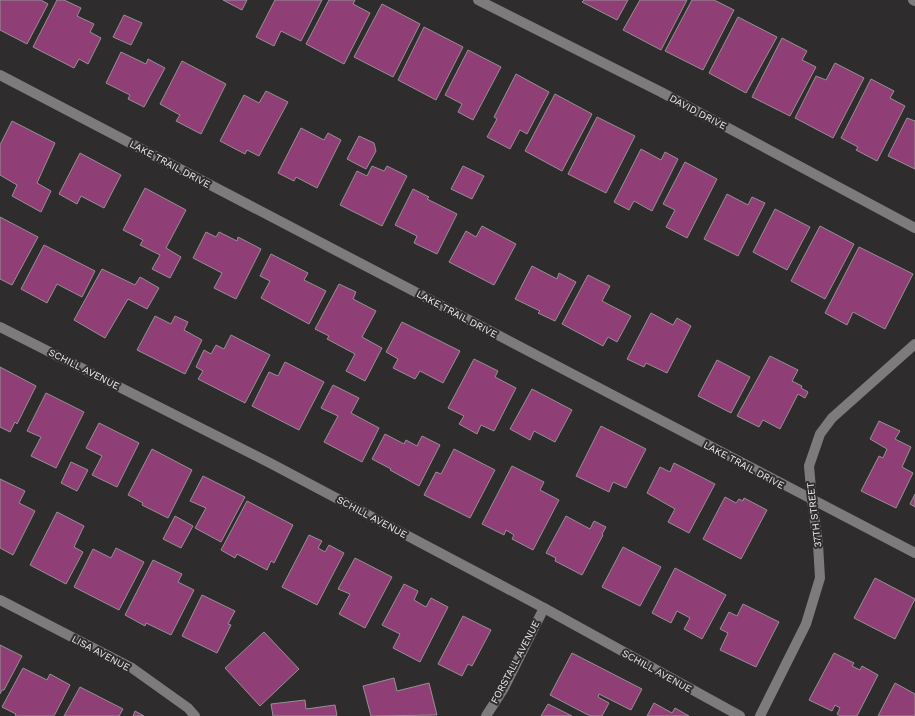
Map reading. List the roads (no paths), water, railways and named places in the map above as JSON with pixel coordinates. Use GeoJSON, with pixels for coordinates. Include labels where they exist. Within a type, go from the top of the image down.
{"type":"FeatureCollection","features":[{"type":"Feature","properties":{"kind":"street","name":"DAVID DRIVE"},"geometry":{"type":"LineString","coordinates":[[478,0],[667,96],[915,228]]}},
{"type":"Feature","properties":{"kind":"street","name":"LAKE TRAIL DRIVE"},"geometry":{"type":"LineString","coordinates":[[0,75],[915,553]]}},
{"type":"Feature","properties":{"kind":"street","name":"SCHILL AVENUE"},"geometry":{"type":"LineString","coordinates":[[0,327],[270,464],[544,608],[740,716]]}},
{"type":"Feature","properties":{"kind":"street","name":"37TH STREET"},"geometry":{"type":"LineString","coordinates":[[760,716],[806,624],[820,578],[818,544],[809,466],[820,434],[832,418],[915,344]]}},
{"type":"Feature","properties":{"kind":"street","name":"LISA AVENUE"},"geometry":{"type":"LineString","coordinates":[[0,600],[132,668],[188,708],[196,716]]}},
{"type":"Feature","properties":{"kind":"street","name":"FORSTALL AVENUE"},"geometry":{"type":"LineString","coordinates":[[486,716],[504,688],[544,608]]}}]}
